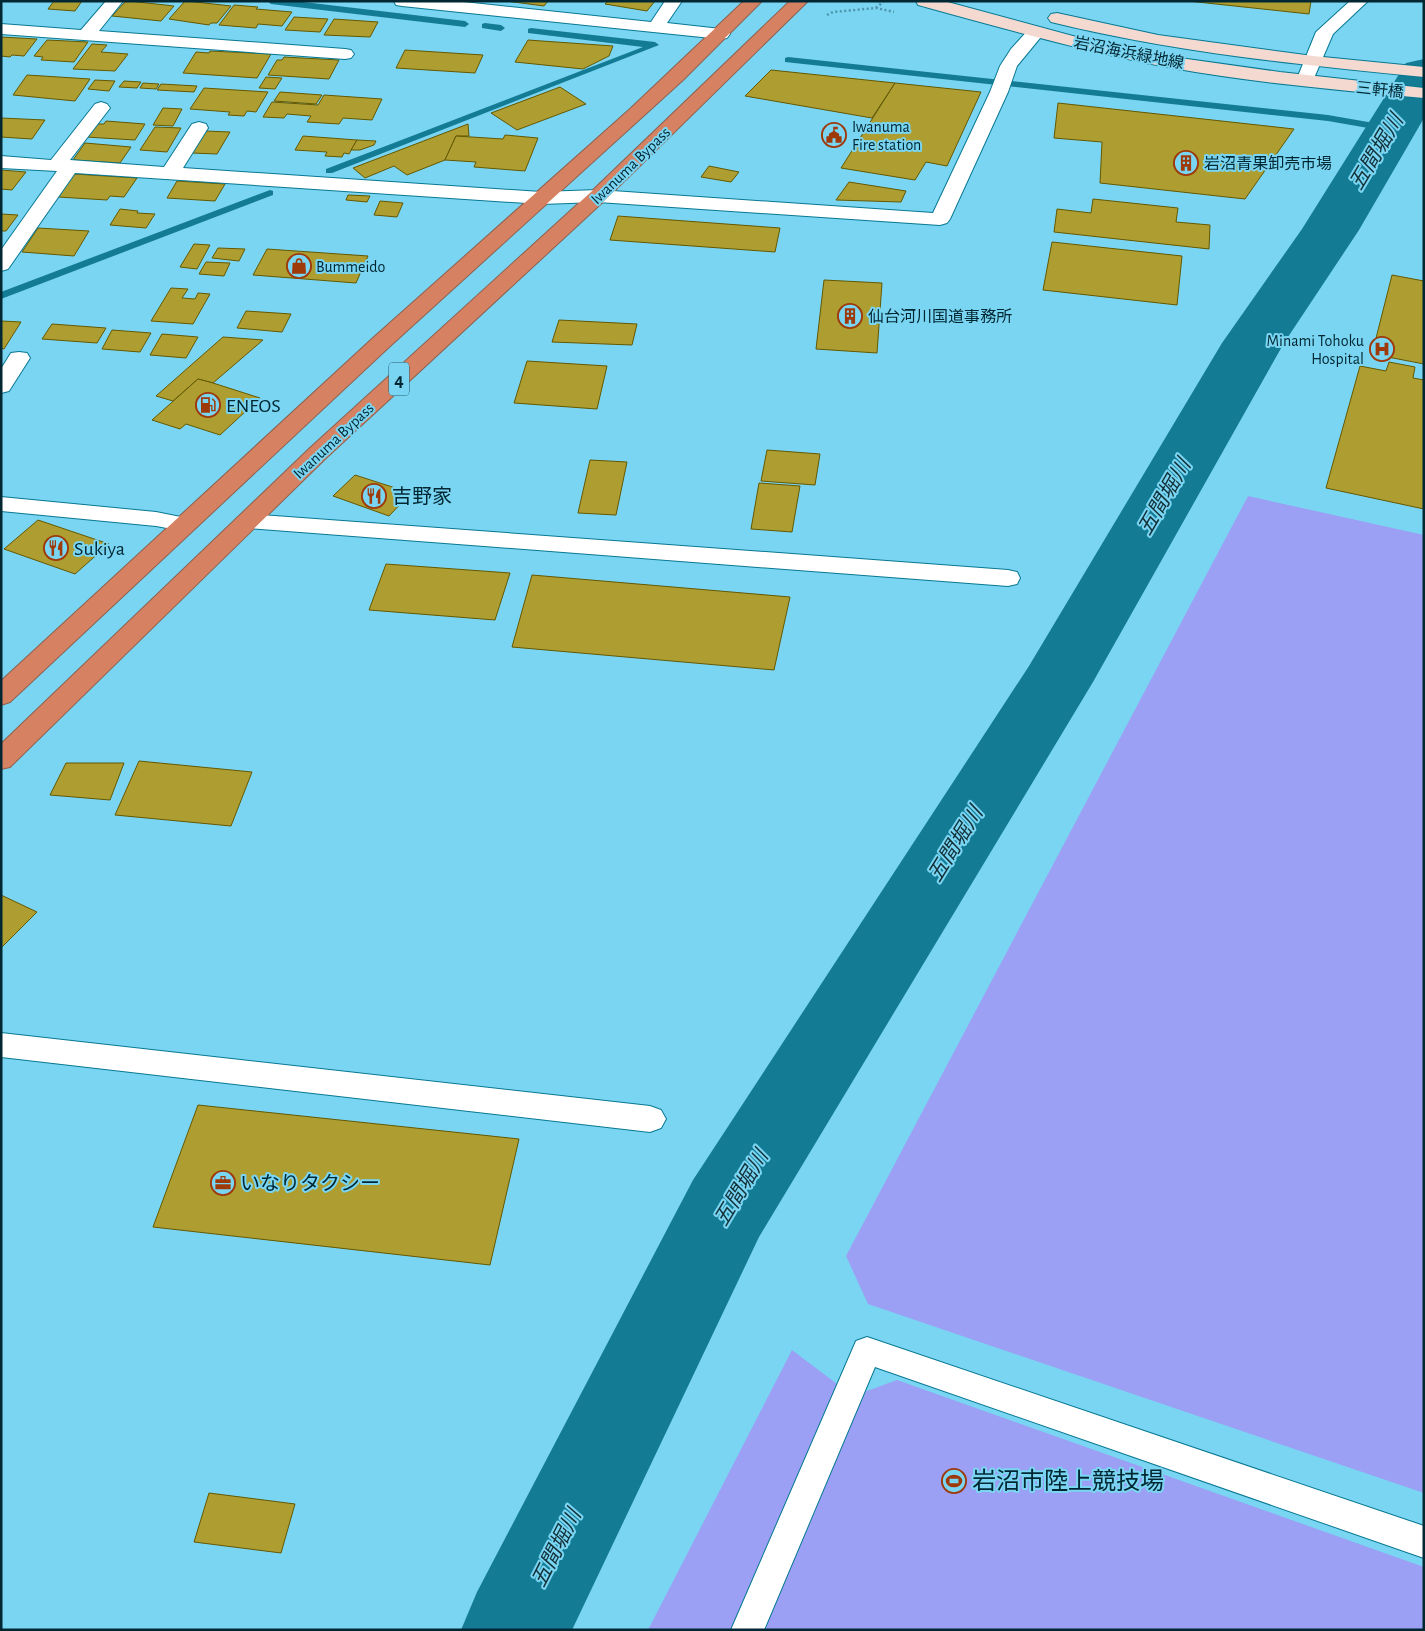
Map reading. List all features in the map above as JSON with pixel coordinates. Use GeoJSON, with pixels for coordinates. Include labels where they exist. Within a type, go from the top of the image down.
{"type":"FeatureCollection","features":[{"type":"Feature","properties":{"kind":"highway","name":"Iwanuma Bypass"},"geometry":{"type":"LineString","coordinates":[[1,696],[183,524],[542,198],[721,34],[754,1]]}},
{"type":"Feature","properties":{"kind":"highway","name":"Iwanuma Bypass"},"geometry":{"type":"LineString","coordinates":[[1,760],[318,453],[598,196],[800,1]]}},
{"type":"Feature","properties":{"kind":"main road","name":"岩沼海浜緑地線"},"geometry":{"type":"LineString","coordinates":[[924,1],[1036,32],[1138,56],[1337,84]]}},
{"type":"Feature","properties":{"kind":"main road","name":"岩沼海浜緑地線"},"geometry":{"type":"LineString","coordinates":[[1041,14],[1158,40],[1349,65]]}},
{"type":"Feature","properties":{"kind":"main road","name":"三軒橋"},"geometry":{"type":"LineString","coordinates":[[1349,65],[1424,72]]}},
{"type":"Feature","properties":{"kind":"main road","name":"三軒橋"},"geometry":{"type":"LineString","coordinates":[[1337,84],[1424,93]]}},
{"type":"Feature","properties":{"kind":"street"},"geometry":{"type":"LineString","coordinates":[[86,35],[115,1]]}},
{"type":"Feature","properties":{"kind":"street"},"geometry":{"type":"LineString","coordinates":[[402,1],[721,34]]}},
{"type":"Feature","properties":{"kind":"street"},"geometry":{"type":"LineString","coordinates":[[656,27],[674,1]]}},
{"type":"Feature","properties":{"kind":"street"},"geometry":{"type":"LineString","coordinates":[[1305,81],[1325,32],[1360,1]]}},
{"type":"Feature","properties":{"kind":"street"},"geometry":{"type":"LineString","coordinates":[[1,29],[346,54]]}},
{"type":"Feature","properties":{"kind":"street"},"geometry":{"type":"LineString","coordinates":[[1,162],[542,198],[598,196],[940,219],[999,92],[1004,71],[1022,46],[1036,32]]}},
{"type":"Feature","properties":{"kind":"street"},"geometry":{"type":"LineString","coordinates":[[3,260],[101,108]]}},
{"type":"Feature","properties":{"kind":"street"},"geometry":{"type":"LineString","coordinates":[[170,173],[199,128]]}},
{"type":"Feature","properties":{"kind":"street"},"geometry":{"type":"LineString","coordinates":[[1,386],[19,358]]}},
{"type":"Feature","properties":{"kind":"street"},"geometry":{"type":"LineString","coordinates":[[1,504],[156,519],[183,524]]}},
{"type":"Feature","properties":{"kind":"street"},"geometry":{"type":"LineString","coordinates":[[248,520],[1008,578]]}},
{"type":"Feature","properties":{"kind":"street"},"geometry":{"type":"LineString","coordinates":[[1,1045],[650,1119]]}},
{"type":"Feature","properties":{"kind":"lane"},"geometry":{"type":"LineString","coordinates":[[747,1630],[867,1351],[1424,1542]]}},
{"type":"Feature","properties":{"kind":"path"},"geometry":{"type":"LineString","coordinates":[[876,8],[884,1]]}},
{"type":"Feature","properties":{"kind":"shaded area"},"geometry":{"type":"Polygon","coordinates":[[[1248,496],[1424,535],[1424,1493],[868,1304],[846,1256],[1248,496]]]}},
{"type":"Feature","properties":{"kind":"shaded area","name":"岩沼市陸上競技場"},"geometry":{"type":"Polygon","coordinates":[[[792,1350],[853,1396],[897,1380],[1424,1567],[1424,1630],[648,1630],[792,1350]]]}},
{"type":"Feature","properties":{"kind":"building"},"geometry":{"type":"Polygon","coordinates":[[[54,1],[82,1],[75,11],[48,9],[54,1]]]}},
{"type":"Feature","properties":{"kind":"building"},"geometry":{"type":"Polygon","coordinates":[[[126,1],[174,6],[161,21],[112,16],[126,1]]]}},
{"type":"Feature","properties":{"kind":"building"},"geometry":{"type":"Polygon","coordinates":[[[185,1],[231,6],[217,23],[209,25],[169,19],[185,1]]]}},
{"type":"Feature","properties":{"kind":"building"},"geometry":{"type":"Polygon","coordinates":[[[506,1],[548,1],[544,6],[506,1]]]}},
{"type":"Feature","properties":{"kind":"building"},"geometry":{"type":"Polygon","coordinates":[[[608,1],[655,1],[647,11],[605,4],[608,1]]]}},
{"type":"Feature","properties":{"kind":"building"},"geometry":{"type":"Polygon","coordinates":[[[1188,1],[1311,1],[1309,14],[1188,1]]]}},
{"type":"Feature","properties":{"kind":"building"},"geometry":{"type":"Polygon","coordinates":[[[234,5],[292,12],[282,26],[258,24],[256,28],[219,25],[234,5]]]}},
{"type":"Feature","properties":{"kind":"building"},"geometry":{"type":"Polygon","coordinates":[[[294,17],[328,19],[320,32],[285,30],[294,17]]]}},
{"type":"Feature","properties":{"kind":"building"},"geometry":{"type":"Polygon","coordinates":[[[334,19],[378,22],[370,37],[324,35],[334,19]]]}},
{"type":"Feature","properties":{"kind":"building"},"geometry":{"type":"Polygon","coordinates":[[[1,37],[37,39],[24,56],[12,55],[10,57],[1,56],[1,37]]]}},
{"type":"Feature","properties":{"kind":"building"},"geometry":{"type":"Polygon","coordinates":[[[47,40],[88,42],[74,62],[41,60],[43,57],[34,56],[47,40]]]}},
{"type":"Feature","properties":{"kind":"building"},"geometry":{"type":"Polygon","coordinates":[[[528,40],[613,46],[609,56],[583,69],[515,62],[528,40]]]}},
{"type":"Feature","properties":{"kind":"building"},"geometry":{"type":"Polygon","coordinates":[[[92,44],[107,45],[101,52],[128,54],[115,71],[73,69],[92,44]]]}},
{"type":"Feature","properties":{"kind":"building"},"geometry":{"type":"Polygon","coordinates":[[[405,50],[483,55],[475,73],[396,68],[405,50]]]}},
{"type":"Feature","properties":{"kind":"building"},"geometry":{"type":"Polygon","coordinates":[[[210,51],[271,54],[257,78],[183,73],[196,52],[209,53],[210,51]]]}},
{"type":"Feature","properties":{"kind":"building"},"geometry":{"type":"Polygon","coordinates":[[[284,57],[339,60],[329,79],[268,75],[277,60],[282,60],[284,57]]]}},
{"type":"Feature","properties":{"kind":"building"},"geometry":{"type":"Polygon","coordinates":[[[771,70],[895,83],[872,118],[745,96],[771,70]]]}},
{"type":"Feature","properties":{"kind":"building"},"geometry":{"type":"Polygon","coordinates":[[[27,75],[90,79],[75,101],[13,95],[27,75]]]}},
{"type":"Feature","properties":{"kind":"building"},"geometry":{"type":"Polygon","coordinates":[[[266,77],[282,78],[275,89],[259,88],[266,77]]]}},
{"type":"Feature","properties":{"kind":"building"},"geometry":{"type":"Polygon","coordinates":[[[95,80],[115,81],[109,91],[88,89],[95,80]]]}},
{"type":"Feature","properties":{"kind":"building"},"geometry":{"type":"Polygon","coordinates":[[[124,81],[141,82],[137,88],[119,87],[124,81]]]}},
{"type":"Feature","properties":{"kind":"building"},"geometry":{"type":"Polygon","coordinates":[[[143,83],[159,84],[156,89],[140,88],[143,83]]]}},
{"type":"Feature","properties":{"kind":"building"},"geometry":{"type":"Polygon","coordinates":[[[895,83],[981,92],[947,166],[926,162],[915,180],[841,168],[895,83]]]}},
{"type":"Feature","properties":{"kind":"building"},"geometry":{"type":"Polygon","coordinates":[[[161,84],[197,86],[194,92],[157,90],[161,84]]]}},
{"type":"Feature","properties":{"kind":"building"},"geometry":{"type":"Polygon","coordinates":[[[560,87],[586,104],[517,130],[491,113],[560,87]]]}},
{"type":"Feature","properties":{"kind":"building"},"geometry":{"type":"Polygon","coordinates":[[[204,88],[268,92],[256,112],[247,111],[244,116],[228,115],[230,112],[190,109],[204,88]]]}},
{"type":"Feature","properties":{"kind":"building"},"geometry":{"type":"Polygon","coordinates":[[[280,92],[322,95],[316,104],[274,101],[280,92]]]}},
{"type":"Feature","properties":{"kind":"building"},"geometry":{"type":"Polygon","coordinates":[[[324,95],[382,99],[372,120],[343,118],[339,124],[307,122],[311,116],[287,114],[284,118],[263,117],[272,102],[318,105],[324,95]]]}},
{"type":"Feature","properties":{"kind":"building","name":"岩沼青果卸売市場"},"geometry":{"type":"Polygon","coordinates":[[[1058,103],[1294,129],[1245,199],[1100,183],[1102,142],[1054,138],[1058,103]]]}},
{"type":"Feature","properties":{"kind":"building"},"geometry":{"type":"Polygon","coordinates":[[[163,108],[182,109],[173,126],[153,125],[163,108]]]}},
{"type":"Feature","properties":{"kind":"building"},"geometry":{"type":"Polygon","coordinates":[[[1,118],[45,120],[32,139],[1,137],[1,118]]]}},
{"type":"Feature","properties":{"kind":"building"},"geometry":{"type":"Polygon","coordinates":[[[106,121],[145,124],[135,140],[86,137],[95,124],[104,124],[106,121]]]}},
{"type":"Feature","properties":{"kind":"building"},"geometry":{"type":"Polygon","coordinates":[[[468,124],[469,136],[456,136],[445,160],[407,175],[394,166],[365,178],[353,168],[468,124]]]}},
{"type":"Feature","properties":{"kind":"building"},"geometry":{"type":"Polygon","coordinates":[[[155,127],[181,128],[167,152],[140,150],[155,127]]]}},
{"type":"Feature","properties":{"kind":"building"},"geometry":{"type":"Polygon","coordinates":[[[205,131],[230,132],[217,154],[192,153],[205,131]]]}},
{"type":"Feature","properties":{"kind":"building"},"geometry":{"type":"Polygon","coordinates":[[[505,135],[538,138],[525,171],[474,167],[476,162],[445,160],[456,136],[503,139],[505,135]]]}},
{"type":"Feature","properties":{"kind":"building"},"geometry":{"type":"Polygon","coordinates":[[[303,136],[357,140],[349,154],[344,153],[342,157],[325,156],[327,152],[295,150],[303,136]]]}},
{"type":"Feature","properties":{"kind":"building"},"geometry":{"type":"Polygon","coordinates":[[[357,140],[376,141],[374,145],[360,150],[351,150],[357,140]]]}},
{"type":"Feature","properties":{"kind":"building"},"geometry":{"type":"Polygon","coordinates":[[[85,143],[131,147],[120,163],[73,160],[85,143]]]}},
{"type":"Feature","properties":{"kind":"building"},"geometry":{"type":"Polygon","coordinates":[[[709,166],[739,172],[731,182],[701,177],[709,166]]]}},
{"type":"Feature","properties":{"kind":"building"},"geometry":{"type":"Polygon","coordinates":[[[1,170],[26,172],[12,190],[1,189],[1,170]]]}},
{"type":"Feature","properties":{"kind":"building"},"geometry":{"type":"Polygon","coordinates":[[[74,174],[137,178],[124,197],[110,196],[107,200],[58,197],[74,174]]]}},
{"type":"Feature","properties":{"kind":"building"},"geometry":{"type":"Polygon","coordinates":[[[177,181],[225,184],[215,201],[167,198],[177,181]]]}},
{"type":"Feature","properties":{"kind":"building"},"geometry":{"type":"Polygon","coordinates":[[[849,182],[906,191],[901,202],[836,200],[849,182]]]}},
{"type":"Feature","properties":{"kind":"building"},"geometry":{"type":"Polygon","coordinates":[[[348,195],[370,196],[367,202],[346,200],[348,195]]]}},
{"type":"Feature","properties":{"kind":"building"},"geometry":{"type":"Polygon","coordinates":[[[1093,199],[1178,208],[1176,222],[1210,225],[1209,249],[1054,232],[1057,209],[1091,213],[1093,199]]]}},
{"type":"Feature","properties":{"kind":"building"},"geometry":{"type":"Polygon","coordinates":[[[380,201],[403,203],[397,217],[374,215],[380,201]]]}},
{"type":"Feature","properties":{"kind":"building"},"geometry":{"type":"Polygon","coordinates":[[[120,209],[138,211],[137,213],[155,214],[146,228],[110,225],[120,209]]]}},
{"type":"Feature","properties":{"kind":"building"},"geometry":{"type":"Polygon","coordinates":[[[1,214],[18,215],[6,231],[1,231],[1,214]]]}},
{"type":"Feature","properties":{"kind":"building"},"geometry":{"type":"Polygon","coordinates":[[[618,216],[780,228],[775,252],[610,240],[618,216]]]}},
{"type":"Feature","properties":{"kind":"building"},"geometry":{"type":"Polygon","coordinates":[[[38,228],[89,231],[74,256],[22,252],[38,228]]]}},
{"type":"Feature","properties":{"kind":"building"},"geometry":{"type":"Polygon","coordinates":[[[1052,242],[1182,256],[1177,305],[1043,290],[1052,242]]]}},
{"type":"Feature","properties":{"kind":"building"},"geometry":{"type":"Polygon","coordinates":[[[194,244],[210,245],[197,269],[180,267],[194,244]]]}},
{"type":"Feature","properties":{"kind":"building"},"geometry":{"type":"Polygon","coordinates":[[[218,248],[245,249],[239,261],[212,258],[218,248]]]}},
{"type":"Feature","properties":{"kind":"building"},"geometry":{"type":"Polygon","coordinates":[[[267,249],[368,256],[356,283],[253,275],[267,249]]]}},
{"type":"Feature","properties":{"kind":"building"},"geometry":{"type":"Polygon","coordinates":[[[206,262],[230,263],[224,276],[199,274],[206,262]]]}},
{"type":"Feature","properties":{"kind":"building"},"geometry":{"type":"Polygon","coordinates":[[[1392,275],[1424,281],[1424,364],[1372,354],[1392,275]]]}},
{"type":"Feature","properties":{"kind":"building","name":"仙台河川国道事務所"},"geometry":{"type":"Polygon","coordinates":[[[824,280],[882,283],[877,353],[816,349],[824,280]]]}},
{"type":"Feature","properties":{"kind":"building"},"geometry":{"type":"Polygon","coordinates":[[[171,288],[188,289],[182,298],[195,299],[198,293],[210,294],[193,324],[151,321],[171,288]]]}},
{"type":"Feature","properties":{"kind":"building"},"geometry":{"type":"Polygon","coordinates":[[[246,311],[291,314],[282,332],[237,328],[246,311]]]}},
{"type":"Feature","properties":{"kind":"building"},"geometry":{"type":"Polygon","coordinates":[[[559,320],[637,324],[632,345],[552,342],[559,320]]]}},
{"type":"Feature","properties":{"kind":"building"},"geometry":{"type":"Polygon","coordinates":[[[1,321],[21,322],[4,349],[1,348],[1,321]]]}},
{"type":"Feature","properties":{"kind":"building"},"geometry":{"type":"Polygon","coordinates":[[[52,324],[106,328],[97,343],[42,339],[52,324]]]}},
{"type":"Feature","properties":{"kind":"building"},"geometry":{"type":"Polygon","coordinates":[[[112,330],[151,333],[140,352],[102,349],[112,330]]]}},
{"type":"Feature","properties":{"kind":"building"},"geometry":{"type":"Polygon","coordinates":[[[162,334],[198,337],[186,358],[150,355],[162,334]]]}},
{"type":"Feature","properties":{"kind":"building"},"geometry":{"type":"Polygon","coordinates":[[[223,337],[263,340],[213,383],[198,379],[173,401],[156,396],[223,337]]]}},
{"type":"Feature","properties":{"kind":"building"},"geometry":{"type":"Polygon","coordinates":[[[527,361],[607,366],[597,409],[514,403],[527,361]]]}},
{"type":"Feature","properties":{"kind":"building"},"geometry":{"type":"Polygon","coordinates":[[[1389,362],[1415,367],[1413,378],[1424,380],[1424,509],[1326,488],[1360,366],[1386,371],[1389,362]]]}},
{"type":"Feature","properties":{"kind":"building"},"geometry":{"type":"Polygon","coordinates":[[[198,379],[260,398],[220,435],[186,424],[180,429],[152,420],[198,379]]]}},
{"type":"Feature","properties":{"kind":"building"},"geometry":{"type":"Polygon","coordinates":[[[767,450],[820,454],[815,485],[761,481],[767,450]]]}},
{"type":"Feature","properties":{"kind":"building"},"geometry":{"type":"Polygon","coordinates":[[[590,460],[627,462],[616,515],[578,513],[590,460]]]}},
{"type":"Feature","properties":{"kind":"building"},"geometry":{"type":"Polygon","coordinates":[[[355,475],[411,493],[389,516],[333,496],[355,475]]]}},
{"type":"Feature","properties":{"kind":"building"},"geometry":{"type":"Polygon","coordinates":[[[759,483],[800,486],[792,532],[751,529],[759,483]]]}},
{"type":"Feature","properties":{"kind":"building"},"geometry":{"type":"Polygon","coordinates":[[[38,520],[109,544],[75,574],[4,549],[38,520]]]}},
{"type":"Feature","properties":{"kind":"building"},"geometry":{"type":"Polygon","coordinates":[[[386,564],[510,573],[495,620],[369,610],[386,564]]]}},
{"type":"Feature","properties":{"kind":"building"},"geometry":{"type":"Polygon","coordinates":[[[532,575],[790,597],[774,670],[512,647],[532,575]]]}},
{"type":"Feature","properties":{"kind":"building"},"geometry":{"type":"Polygon","coordinates":[[[139,761],[252,772],[231,826],[115,815],[139,761]]]}},
{"type":"Feature","properties":{"kind":"building"},"geometry":{"type":"Polygon","coordinates":[[[66,763],[124,763],[110,800],[50,795],[66,763]]]}},
{"type":"Feature","properties":{"kind":"building"},"geometry":{"type":"Polygon","coordinates":[[[1,895],[37,912],[1,948],[1,895]]]}},
{"type":"Feature","properties":{"kind":"building"},"geometry":{"type":"Polygon","coordinates":[[[198,1105],[519,1139],[490,1265],[153,1227],[198,1105]]]}},
{"type":"Feature","properties":{"kind":"building"},"geometry":{"type":"Polygon","coordinates":[[[209,1493],[295,1504],[281,1553],[194,1542],[209,1493]]]}},
{"type":"Feature","properties":{"kind":"waterway"},"geometry":{"type":"LineString","coordinates":[[271,1],[465,24]]}},
{"type":"Feature","properties":{"kind":"waterway"},"geometry":{"type":"LineString","coordinates":[[485,26],[501,28]]}},
{"type":"Feature","properties":{"kind":"waterway"},"geometry":{"type":"LineString","coordinates":[[531,31],[652,45]]}},
{"type":"Feature","properties":{"kind":"waterway"},"geometry":{"type":"LineString","coordinates":[[329,171],[655,45]]}},
{"type":"Feature","properties":{"kind":"waterway"},"geometry":{"type":"LineString","coordinates":[[788,60],[1328,118],[1391,129]]}},
{"type":"Feature","properties":{"kind":"waterway","name":"五間堀川"},"geometry":{"type":"LineString","coordinates":[[515,1630],[726,1209],[1056,682],[1253,343],[1330,230],[1424,74]]}},
{"type":"Feature","properties":{"kind":"waterway"},"geometry":{"type":"LineString","coordinates":[[1,296],[270,193]]}},
{"type":"Feature","properties":{"kind":"place","name":"Iwanuma Fire station"},"geometry":{"type":"Point","coordinates":[834,135]}},
{"type":"Feature","properties":{"kind":"place","name":"岩沼青果卸売市場"},"geometry":{"type":"Point","coordinates":[1186,163]}},
{"type":"Feature","properties":{"kind":"place","name":"Bummeido"},"geometry":{"type":"Point","coordinates":[299,266]}},
{"type":"Feature","properties":{"kind":"place","name":"仙台河川国道事務所"},"geometry":{"type":"Point","coordinates":[850,316]}},
{"type":"Feature","properties":{"kind":"place","name":"Minami Tohoku Hospital"},"geometry":{"type":"Point","coordinates":[1382,349]}},
{"type":"Feature","properties":{"kind":"place","name":"ENEOS"},"geometry":{"type":"Point","coordinates":[208,405]}},
{"type":"Feature","properties":{"kind":"place","name":"吉野家"},"geometry":{"type":"Point","coordinates":[374,496]}},
{"type":"Feature","properties":{"kind":"place","name":"Sukiya"},"geometry":{"type":"Point","coordinates":[56,548]}},
{"type":"Feature","properties":{"kind":"place","name":"いなりタクシー"},"geometry":{"type":"Point","coordinates":[223,1183]}},
{"type":"Feature","properties":{"kind":"place","name":"岩沼市陸上競技場"},"geometry":{"type":"Point","coordinates":[954,1481]}}]}
